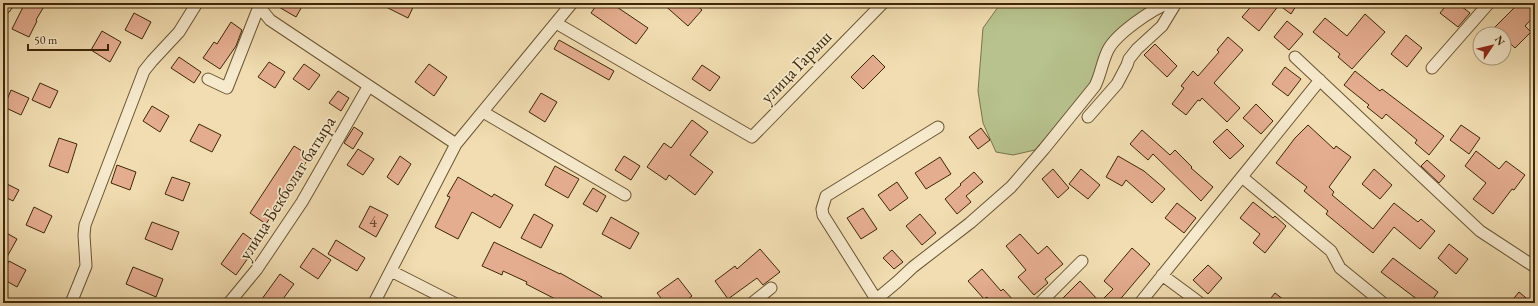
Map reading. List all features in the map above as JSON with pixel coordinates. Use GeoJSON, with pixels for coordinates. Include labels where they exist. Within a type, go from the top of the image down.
{"type":"FeatureCollection","features":[{"type":"Feature","properties":{"kind":"street"},"geometry":{"type":"LineString","coordinates":[[71,303],[86,266],[84,235],[85,226],[144,71],[179,32],[197,3]]}},
{"type":"Feature","properties":{"kind":"street"},"geometry":{"type":"LineString","coordinates":[[374,303],[456,144],[572,3]]}},
{"type":"Feature","properties":{"kind":"street","name":"улица Гарыш"},"geometry":{"type":"LineString","coordinates":[[556,22],[752,138],[883,3]]}},
{"type":"Feature","properties":{"kind":"street"},"geometry":{"type":"LineString","coordinates":[[938,127],[826,196],[822,208],[823,215],[874,301],[913,267],[970,223],[1011,187],[1095,86],[1100,76],[1108,49],[1144,15],[1169,3]]}},
{"type":"Feature","properties":{"kind":"street"},"geometry":{"type":"LineString","coordinates":[[1088,117],[1117,84],[1129,59],[1136,49],[1162,26],[1176,3]]}},
{"type":"Feature","properties":{"kind":"street"},"geometry":{"type":"LineString","coordinates":[[1432,68],[1489,3]]}},
{"type":"Feature","properties":{"kind":"street"},"geometry":{"type":"LineString","coordinates":[[208,79],[227,88],[260,4]]}},
{"type":"Feature","properties":{"kind":"street"},"geometry":{"type":"LineString","coordinates":[[260,4],[262,10],[270,20],[368,87],[456,144]]}},
{"type":"Feature","properties":{"kind":"street"},"geometry":{"type":"LineString","coordinates":[[1295,57],[1480,231],[1535,267]]}},
{"type":"Feature","properties":{"kind":"street"},"geometry":{"type":"LineString","coordinates":[[1140,303],[1320,80]]}},
{"type":"Feature","properties":{"kind":"street","name":"улица Бекболат батыра"},"geometry":{"type":"LineString","coordinates":[[229,303],[257,269],[302,202],[368,87]]}},
{"type":"Feature","properties":{"kind":"street"},"geometry":{"type":"LineString","coordinates":[[483,112],[625,195]]}},
{"type":"Feature","properties":{"kind":"street"},"geometry":{"type":"LineString","coordinates":[[1242,177],[1331,251],[1340,268],[1383,303]]}},
{"type":"Feature","properties":{"kind":"street"},"geometry":{"type":"LineString","coordinates":[[1040,303],[1082,261]]}},
{"type":"Feature","properties":{"kind":"street"},"geometry":{"type":"LineString","coordinates":[[391,271],[454,303]]}},
{"type":"Feature","properties":{"kind":"street"},"geometry":{"type":"LineString","coordinates":[[1162,275],[1200,303]]}},
{"type":"Feature","properties":{"kind":"street"},"geometry":{"type":"LineString","coordinates":[[752,303],[771,288]]}},
{"type":"Feature","properties":{"kind":"green space"},"geometry":{"type":"Polygon","coordinates":[[[1001,3],[1149,3],[1097,69],[1089,86],[1035,150],[1013,155],[996,152],[983,123],[978,91],[983,28],[1001,3]]]}},
{"type":"Feature","properties":{"kind":"building"},"geometry":{"type":"Polygon","coordinates":[[[25,3],[46,3],[36,20],[37,21],[29,37],[12,29],[25,3]]]}},
{"type":"Feature","properties":{"kind":"building"},"geometry":{"type":"Polygon","coordinates":[[[272,3],[304,3],[296,17],[272,3]]]}},
{"type":"Feature","properties":{"kind":"building"},"geometry":{"type":"Polygon","coordinates":[[[378,3],[415,3],[408,18],[378,3]]]}},
{"type":"Feature","properties":{"kind":"building"},"geometry":{"type":"Polygon","coordinates":[[[598,3],[611,3],[648,28],[636,44],[591,13],[598,3]]]}},
{"type":"Feature","properties":{"kind":"building"},"geometry":{"type":"Polygon","coordinates":[[[662,3],[694,3],[702,10],[688,26],[662,3]]]}},
{"type":"Feature","properties":{"kind":"building"},"geometry":{"type":"Polygon","coordinates":[[[1254,3],[1298,3],[1291,14],[1279,5],[1259,31],[1242,17],[1254,3]]]}},
{"type":"Feature","properties":{"kind":"building"},"geometry":{"type":"Polygon","coordinates":[[[1448,3],[1457,3],[1470,13],[1458,27],[1440,13],[1448,3]]]}},
{"type":"Feature","properties":{"kind":"building"},"geometry":{"type":"Polygon","coordinates":[[[1508,3],[1535,3],[1535,15],[1525,26],[1531,32],[1515,48],[1512,45],[1512,26],[1496,26],[1514,8],[1508,3]]]}},
{"type":"Feature","properties":{"kind":"building"},"geometry":{"type":"Polygon","coordinates":[[[134,13],[151,22],[142,39],[125,30],[134,13]]]}},
{"type":"Feature","properties":{"kind":"building"},"geometry":{"type":"Polygon","coordinates":[[[1365,14],[1385,32],[1352,69],[1338,57],[1340,54],[1313,32],[1325,18],[1347,36],[1365,14]]]}},
{"type":"Feature","properties":{"kind":"building"},"geometry":{"type":"Polygon","coordinates":[[[1287,21],[1303,34],[1289,50],[1274,37],[1287,21]]]}},
{"type":"Feature","properties":{"kind":"building"},"geometry":{"type":"Polygon","coordinates":[[[231,22],[242,30],[236,46],[220,69],[203,58],[214,42],[217,44],[231,22]]]}},
{"type":"Feature","properties":{"kind":"building"},"geometry":{"type":"Polygon","coordinates":[[[102,31],[121,42],[110,62],[91,50],[102,31]]]}},
{"type":"Feature","properties":{"kind":"building"},"geometry":{"type":"Polygon","coordinates":[[[1406,35],[1422,48],[1407,67],[1391,54],[1406,35]]]}},
{"type":"Feature","properties":{"kind":"building"},"geometry":{"type":"Polygon","coordinates":[[[1228,37],[1243,50],[1214,83],[1240,108],[1227,122],[1202,98],[1200,101],[1198,100],[1186,115],[1172,104],[1184,88],[1181,86],[1193,71],[1198,76],[1219,52],[1217,50],[1228,37]]]}},
{"type":"Feature","properties":{"kind":"building"},"geometry":{"type":"Polygon","coordinates":[[[559,40],[614,71],[609,80],[554,49],[559,40]]]}},
{"type":"Feature","properties":{"kind":"building"},"geometry":{"type":"Polygon","coordinates":[[[1155,44],[1177,66],[1167,77],[1144,55],[1155,44]]]}},
{"type":"Feature","properties":{"kind":"building"},"geometry":{"type":"Polygon","coordinates":[[[873,55],[885,67],[863,89],[851,77],[873,55]]]}},
{"type":"Feature","properties":{"kind":"building"},"geometry":{"type":"Polygon","coordinates":[[[179,57],[201,72],[194,83],[171,68],[179,57]]]}},
{"type":"Feature","properties":{"kind":"building"},"geometry":{"type":"Polygon","coordinates":[[[269,62],[285,72],[275,88],[258,77],[269,62]]]}},
{"type":"Feature","properties":{"kind":"building"},"geometry":{"type":"Polygon","coordinates":[[[304,64],[320,75],[309,90],[293,79],[304,64]]]}},
{"type":"Feature","properties":{"kind":"building"},"geometry":{"type":"Polygon","coordinates":[[[429,64],[447,77],[434,96],[415,82],[429,64]]]}},
{"type":"Feature","properties":{"kind":"building"},"geometry":{"type":"Polygon","coordinates":[[[702,65],[720,77],[710,91],[692,79],[702,65]]]}},
{"type":"Feature","properties":{"kind":"building"},"geometry":{"type":"Polygon","coordinates":[[[1285,67],[1301,79],[1288,96],[1272,84],[1285,67]]]}},
{"type":"Feature","properties":{"kind":"building"},"geometry":{"type":"Polygon","coordinates":[[[1355,71],[1380,91],[1382,89],[1444,136],[1429,155],[1415,143],[1417,140],[1386,114],[1382,119],[1367,107],[1369,105],[1344,85],[1355,71]]]}},
{"type":"Feature","properties":{"kind":"building"},"geometry":{"type":"Polygon","coordinates":[[[40,83],[58,91],[50,108],[32,100],[40,83]]]}},
{"type":"Feature","properties":{"kind":"building"},"geometry":{"type":"Polygon","coordinates":[[[11,90],[29,98],[21,115],[4,107],[11,90]]]}},
{"type":"Feature","properties":{"kind":"building"},"geometry":{"type":"Polygon","coordinates":[[[338,91],[349,98],[341,111],[329,103],[338,91]]]}},
{"type":"Feature","properties":{"kind":"building"},"geometry":{"type":"Polygon","coordinates":[[[541,93],[557,102],[545,122],[529,112],[541,93]]]}},
{"type":"Feature","properties":{"kind":"building"},"geometry":{"type":"Polygon","coordinates":[[[1256,104],[1273,121],[1261,134],[1243,118],[1256,104]]]}},
{"type":"Feature","properties":{"kind":"building"},"geometry":{"type":"Polygon","coordinates":[[[152,106],[169,116],[160,132],[143,121],[152,106]]]}},
{"type":"Feature","properties":{"kind":"building"},"geometry":{"type":"Polygon","coordinates":[[[692,120],[708,132],[690,155],[713,172],[695,195],[669,175],[666,180],[647,167],[664,143],[671,148],[692,120]]]}},
{"type":"Feature","properties":{"kind":"building"},"geometry":{"type":"Polygon","coordinates":[[[199,124],[221,135],[212,152],[190,141],[199,124]]]}},
{"type":"Feature","properties":{"kind":"building"},"geometry":{"type":"Polygon","coordinates":[[[1308,125],[1334,149],[1336,146],[1351,157],[1329,187],[1334,192],[1332,195],[1373,229],[1394,203],[1418,222],[1421,219],[1435,231],[1420,249],[1394,227],[1373,253],[1326,214],[1328,211],[1304,191],[1307,187],[1276,163],[1295,138],[1308,125]]]}},
{"type":"Feature","properties":{"kind":"building"},"geometry":{"type":"Polygon","coordinates":[[[1461,125],[1480,138],[1469,154],[1450,140],[1461,125]]]}},
{"type":"Feature","properties":{"kind":"building"},"geometry":{"type":"Polygon","coordinates":[[[354,127],[363,133],[353,149],[344,143],[354,127]]]}},
{"type":"Feature","properties":{"kind":"building"},"geometry":{"type":"Polygon","coordinates":[[[981,128],[990,140],[978,149],[969,137],[981,128]]]}},
{"type":"Feature","properties":{"kind":"building"},"geometry":{"type":"Polygon","coordinates":[[[1227,129],[1244,146],[1230,159],[1213,142],[1227,129]]]}},
{"type":"Feature","properties":{"kind":"building"},"geometry":{"type":"Polygon","coordinates":[[[1142,130],[1170,155],[1175,150],[1192,167],[1191,168],[1213,187],[1201,201],[1153,154],[1148,160],[1130,144],[1142,130]]]}},
{"type":"Feature","properties":{"kind":"building"},"geometry":{"type":"Polygon","coordinates":[[[59,138],[77,144],[68,173],[49,166],[59,138]]]}},
{"type":"Feature","properties":{"kind":"building"},"geometry":{"type":"Polygon","coordinates":[[[294,146],[310,156],[266,224],[250,213],[294,146]]]}},
{"type":"Feature","properties":{"kind":"building"},"geometry":{"type":"Polygon","coordinates":[[[358,149],[374,159],[363,175],[347,165],[358,149]]]}},
{"type":"Feature","properties":{"kind":"building"},"geometry":{"type":"Polygon","coordinates":[[[1476,151],[1499,169],[1506,161],[1525,175],[1493,214],[1473,199],[1486,183],[1465,166],[1476,151]]]}},
{"type":"Feature","properties":{"kind":"building"},"geometry":{"type":"Polygon","coordinates":[[[400,156],[411,164],[398,185],[387,177],[400,156]]]}},
{"type":"Feature","properties":{"kind":"building"},"geometry":{"type":"Polygon","coordinates":[[[624,156],[640,166],[631,180],[615,170],[624,156]]]}},
{"type":"Feature","properties":{"kind":"building"},"geometry":{"type":"Polygon","coordinates":[[[1118,156],[1144,171],[1165,189],[1152,203],[1126,180],[1122,186],[1106,177],[1118,156]]]}},
{"type":"Feature","properties":{"kind":"building"},"geometry":{"type":"Polygon","coordinates":[[[940,157],[951,174],[926,189],[915,173],[940,157]]]}},
{"type":"Feature","properties":{"kind":"building"},"geometry":{"type":"Polygon","coordinates":[[[1427,160],[1445,176],[1439,183],[1421,166],[1427,160]]]}},
{"type":"Feature","properties":{"kind":"building"},"geometry":{"type":"Polygon","coordinates":[[[117,165],[136,172],[130,190],[111,183],[117,165]]]}},
{"type":"Feature","properties":{"kind":"building"},"geometry":{"type":"Polygon","coordinates":[[[555,166],[579,179],[568,198],[545,185],[555,166]]]}},
{"type":"Feature","properties":{"kind":"building"},"geometry":{"type":"Polygon","coordinates":[[[1053,169],[1069,188],[1058,198],[1042,179],[1053,169]]]}},
{"type":"Feature","properties":{"kind":"building"},"geometry":{"type":"Polygon","coordinates":[[[1081,169],[1100,185],[1088,199],[1069,184],[1081,169]]]}},
{"type":"Feature","properties":{"kind":"building"},"geometry":{"type":"Polygon","coordinates":[[[1374,169],[1392,185],[1380,199],[1362,184],[1374,169]]]}},
{"type":"Feature","properties":{"kind":"building"},"geometry":{"type":"Polygon","coordinates":[[[974,172],[983,182],[966,196],[971,202],[957,214],[945,199],[974,172]]]}},
{"type":"Feature","properties":{"kind":"building"},"geometry":{"type":"Polygon","coordinates":[[[172,177],[190,183],[183,201],[165,194],[172,177]]]}},
{"type":"Feature","properties":{"kind":"building"},"geometry":{"type":"Polygon","coordinates":[[[458,177],[492,197],[494,194],[513,205],[500,228],[472,212],[458,239],[435,227],[450,197],[447,196],[458,177]]]}},
{"type":"Feature","properties":{"kind":"building"},"geometry":{"type":"Polygon","coordinates":[[[3,182],[19,190],[13,201],[3,196],[3,182]]]}},
{"type":"Feature","properties":{"kind":"building"},"geometry":{"type":"Polygon","coordinates":[[[897,182],[908,198],[890,211],[878,195],[897,182]]]}},
{"type":"Feature","properties":{"kind":"building"},"geometry":{"type":"Polygon","coordinates":[[[593,188],[606,196],[597,212],[583,204],[593,188]]]}},
{"type":"Feature","properties":{"kind":"building"},"geometry":{"type":"Polygon","coordinates":[[[1253,202],[1273,218],[1275,216],[1286,226],[1265,253],[1253,243],[1260,234],[1240,218],[1253,202]]]}},
{"type":"Feature","properties":{"kind":"building"},"geometry":{"type":"Polygon","coordinates":[[[1177,203],[1196,218],[1184,233],[1165,218],[1177,203]]]}},
{"type":"Feature","properties":{"kind":"building"},"geometry":{"type":"Polygon","coordinates":[[[370,206],[388,215],[376,237],[359,227],[370,206]]]}},
{"type":"Feature","properties":{"kind":"building"},"geometry":{"type":"Polygon","coordinates":[[[34,207],[52,216],[44,233],[26,225],[34,207]]]}},
{"type":"Feature","properties":{"kind":"building"},"geometry":{"type":"Polygon","coordinates":[[[863,208],[877,229],[861,239],[847,218],[863,208]]]}},
{"type":"Feature","properties":{"kind":"building"},"geometry":{"type":"Polygon","coordinates":[[[534,214],[553,225],[541,248],[521,238],[534,214]]]}},
{"type":"Feature","properties":{"kind":"building"},"geometry":{"type":"Polygon","coordinates":[[[920,214],[936,233],[922,245],[906,226],[920,214]]]}},
{"type":"Feature","properties":{"kind":"building"},"geometry":{"type":"Polygon","coordinates":[[[611,217],[639,233],[630,249],[602,234],[611,217]]]}},
{"type":"Feature","properties":{"kind":"building"},"geometry":{"type":"Polygon","coordinates":[[[152,222],[179,232],[172,250],[145,239],[152,222]]]}},
{"type":"Feature","properties":{"kind":"building"},"geometry":{"type":"Polygon","coordinates":[[[3,231],[17,239],[3,264],[3,231]]]}},
{"type":"Feature","properties":{"kind":"building"},"geometry":{"type":"Polygon","coordinates":[[[243,233],[258,244],[236,275],[221,264],[243,233]]]}},
{"type":"Feature","properties":{"kind":"building"},"geometry":{"type":"Polygon","coordinates":[[[1020,234],[1038,254],[1047,246],[1063,264],[1045,279],[1048,283],[1034,295],[1018,277],[1026,270],[1006,246],[1020,234]]]}},
{"type":"Feature","properties":{"kind":"building"},"geometry":{"type":"Polygon","coordinates":[[[336,240],[365,258],[357,271],[328,254],[336,240]]]}},
{"type":"Feature","properties":{"kind":"building"},"geometry":{"type":"Polygon","coordinates":[[[494,242],[560,273],[602,297],[599,303],[563,303],[526,284],[527,282],[503,271],[502,275],[482,266],[494,242]]]}},
{"type":"Feature","properties":{"kind":"building"},"geometry":{"type":"Polygon","coordinates":[[[1449,244],[1468,259],[1456,274],[1438,258],[1449,244]]]}},
{"type":"Feature","properties":{"kind":"building"},"geometry":{"type":"Polygon","coordinates":[[[313,248],[331,260],[318,279],[300,267],[313,248]]]}},
{"type":"Feature","properties":{"kind":"building"},"geometry":{"type":"Polygon","coordinates":[[[1132,248],[1150,264],[1117,303],[1068,303],[1063,298],[1080,281],[1100,302],[1113,289],[1104,281],[1132,248]]]}},
{"type":"Feature","properties":{"kind":"building"},"geometry":{"type":"Polygon","coordinates":[[[760,249],[780,272],[763,285],[757,278],[728,299],[715,281],[735,266],[737,269],[760,249]]]}},
{"type":"Feature","properties":{"kind":"building"},"geometry":{"type":"Polygon","coordinates":[[[892,250],[903,262],[894,269],[883,258],[892,250]]]}},
{"type":"Feature","properties":{"kind":"building"},"geometry":{"type":"Polygon","coordinates":[[[1393,258],[1438,292],[1430,303],[1422,303],[1381,272],[1393,258]]]}},
{"type":"Feature","properties":{"kind":"building"},"geometry":{"type":"Polygon","coordinates":[[[9,261],[26,270],[17,287],[3,279],[3,272],[9,261]]]}},
{"type":"Feature","properties":{"kind":"building"},"geometry":{"type":"Polygon","coordinates":[[[1208,265],[1222,278],[1208,294],[1193,280],[1208,265]]]}},
{"type":"Feature","properties":{"kind":"building"},"geometry":{"type":"Polygon","coordinates":[[[133,267],[163,279],[156,297],[126,284],[133,267]]]}},
{"type":"Feature","properties":{"kind":"building"},"geometry":{"type":"Polygon","coordinates":[[[982,269],[1001,291],[1003,289],[1016,303],[992,303],[987,297],[984,299],[968,281],[982,269]]]}},
{"type":"Feature","properties":{"kind":"building"},"geometry":{"type":"Polygon","coordinates":[[[280,274],[294,284],[280,303],[259,303],[280,274]]]}},
{"type":"Feature","properties":{"kind":"building"},"geometry":{"type":"Polygon","coordinates":[[[678,278],[692,296],[683,303],[665,303],[657,293],[678,278]]]}},
{"type":"Feature","properties":{"kind":"building"},"geometry":{"type":"Polygon","coordinates":[[[1519,292],[1532,303],[1510,303],[1519,292]]]}},
{"type":"Feature","properties":{"kind":"building"},"geometry":{"type":"Polygon","coordinates":[[[1275,293],[1288,303],[1267,303],[1275,293]]]}}]}
